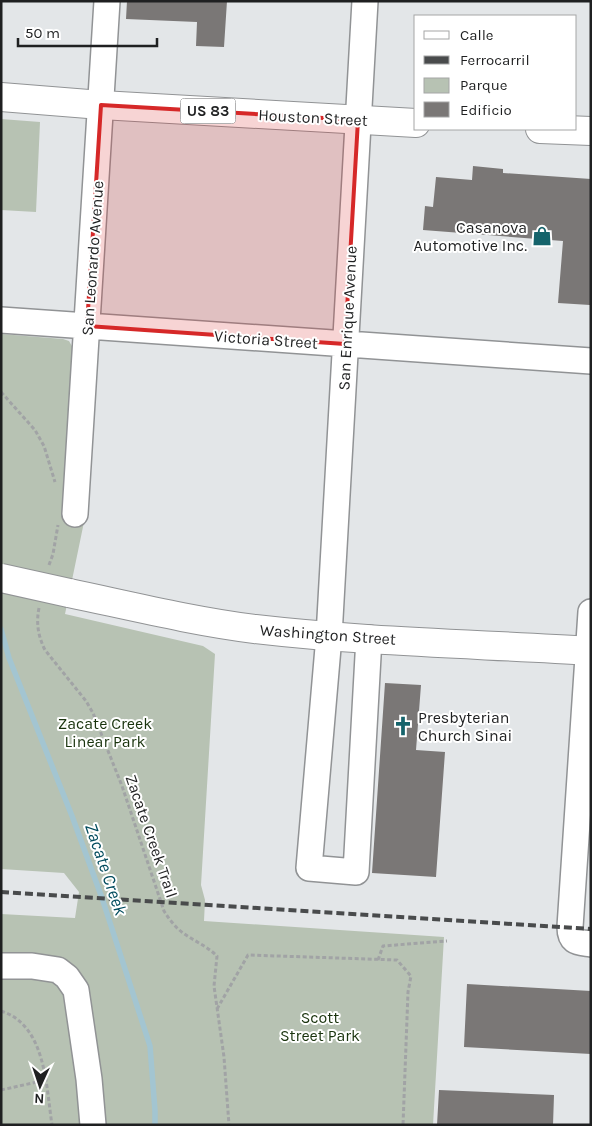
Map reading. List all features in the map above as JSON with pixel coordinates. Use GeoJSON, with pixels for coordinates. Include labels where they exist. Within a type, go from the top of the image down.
{"type":"FeatureCollection","features":[{"type":"Feature","properties":{"kind":"main road","name":"Houston Street"},"geometry":{"type":"LineString","coordinates":[[1,97],[101,105],[414,123]]}},
{"type":"Feature","properties":{"kind":"main road"},"geometry":{"type":"LineString","coordinates":[[566,130],[591,131]]}},
{"type":"Feature","properties":{"kind":"main road","name":"Washington Street"},"geometry":{"type":"LineString","coordinates":[[1,578],[188,619],[254,628],[328,636],[589,651]]}},
{"type":"Feature","properties":{"kind":"street","name":"San Leonardo Avenue"},"geometry":{"type":"LineString","coordinates":[[67,516],[87,326],[107,1]]}},
{"type":"Feature","properties":{"kind":"street","name":"San Enrique Avenue"},"geometry":{"type":"LineString","coordinates":[[365,1],[328,636],[309,868],[356,872],[369,638]]}},
{"type":"Feature","properties":{"kind":"street","name":"Victoria Street"},"geometry":{"type":"LineString","coordinates":[[1,320],[591,361]]}},
{"type":"Feature","properties":{"kind":"street"},"geometry":{"type":"LineString","coordinates":[[580,940],[591,612]]}},
{"type":"Feature","properties":{"kind":"street"},"geometry":{"type":"LineString","coordinates":[[1,966],[32,966],[58,970],[67,977],[76,990],[89,1079],[93,1125]]}},
{"type":"Feature","properties":{"kind":"path"},"geometry":{"type":"LineString","coordinates":[[1,392],[35,430],[44,446],[56,486]]}},
{"type":"Feature","properties":{"kind":"path"},"geometry":{"type":"LineString","coordinates":[[47,573],[67,516]]}},
{"type":"Feature","properties":{"kind":"path","name":"Zacate Creek Trail"},"geometry":{"type":"LineString","coordinates":[[41,600],[37,618],[41,643],[86,701],[93,713],[126,795],[164,911],[182,933],[211,950],[217,956],[214,986],[224,1057],[229,1125]]}},
{"type":"Feature","properties":{"kind":"path"},"geometry":{"type":"LineString","coordinates":[[378,960],[383,946],[447,941]]}},
{"type":"Feature","properties":{"kind":"path"},"geometry":{"type":"LineString","coordinates":[[217,1010],[248,954],[397,960],[411,976],[408,992],[403,1125]]}},
{"type":"Feature","properties":{"kind":"path"},"geometry":{"type":"LineString","coordinates":[[1,1011],[9,1013],[22,1024],[36,1043],[46,1080],[52,1125]]}},
{"type":"Feature","properties":{"kind":"path"},"geometry":{"type":"LineString","coordinates":[[1,1090],[46,1080]]}},
{"type":"Feature","properties":{"kind":"highlighted area"},"geometry":{"type":"Polygon","coordinates":[[[101,105],[358,120],[345,344],[87,326],[101,105]]]}},
{"type":"Feature","properties":{"kind":"green space"},"geometry":{"type":"Polygon","coordinates":[[[1,119],[40,122],[36,212],[1,210],[1,119]]]}},
{"type":"Feature","properties":{"kind":"green space","name":"Zacate Creek Linear Park"},"geometry":{"type":"Polygon","coordinates":[[[1,334],[63,339],[69,341],[73,348],[65,517],[84,522],[65,614],[203,646],[215,654],[201,885],[205,900],[204,921],[444,937],[433,1125],[1,1125],[1,914],[75,918],[79,892],[64,873],[1,869],[1,334]]]}},
{"type":"Feature","properties":{"kind":"building"},"geometry":{"type":"Polygon","coordinates":[[[127,1],[227,1],[224,47],[196,46],[197,22],[126,19],[127,1]]]}},
{"type":"Feature","properties":{"kind":"building","name":"Casanova Automotive Inc."},"geometry":{"type":"Polygon","coordinates":[[[473,166],[503,169],[503,173],[591,179],[590,305],[558,303],[563,241],[423,230],[425,206],[433,207],[436,177],[472,180],[473,166]]]}},
{"type":"Feature","properties":{"kind":"building"},"geometry":{"type":"Polygon","coordinates":[[[385,683],[421,685],[416,750],[445,752],[436,877],[372,873],[385,683]]]}},
{"type":"Feature","properties":{"kind":"building"},"geometry":{"type":"Polygon","coordinates":[[[467,984],[591,991],[591,1054],[464,1047],[467,984]]]}},
{"type":"Feature","properties":{"kind":"building"},"geometry":{"type":"Polygon","coordinates":[[[439,1090],[554,1095],[553,1125],[437,1125],[439,1090]]]}},
{"type":"Feature","properties":{"kind":"waterway","name":"Zacate Creek"},"geometry":{"type":"LineString","coordinates":[[1,629],[9,658],[72,816],[102,898],[150,1046],[155,1125]]}},
{"type":"Feature","properties":{"kind":"railway"},"geometry":{"type":"LineString","coordinates":[[1,892],[591,929]]}},
{"type":"Feature","properties":{"kind":"place","name":"Casanova Automotive Inc."},"geometry":{"type":"Point","coordinates":[542,236]}},
{"type":"Feature","properties":{"kind":"place","name":"Presbyterian Church Sinai"},"geometry":{"type":"Point","coordinates":[403,726]}},
{"type":"Feature","properties":{"kind":"park label","name":"Scott Street Park"},"geometry":{"type":"Point","coordinates":[320,1026]}}]}
